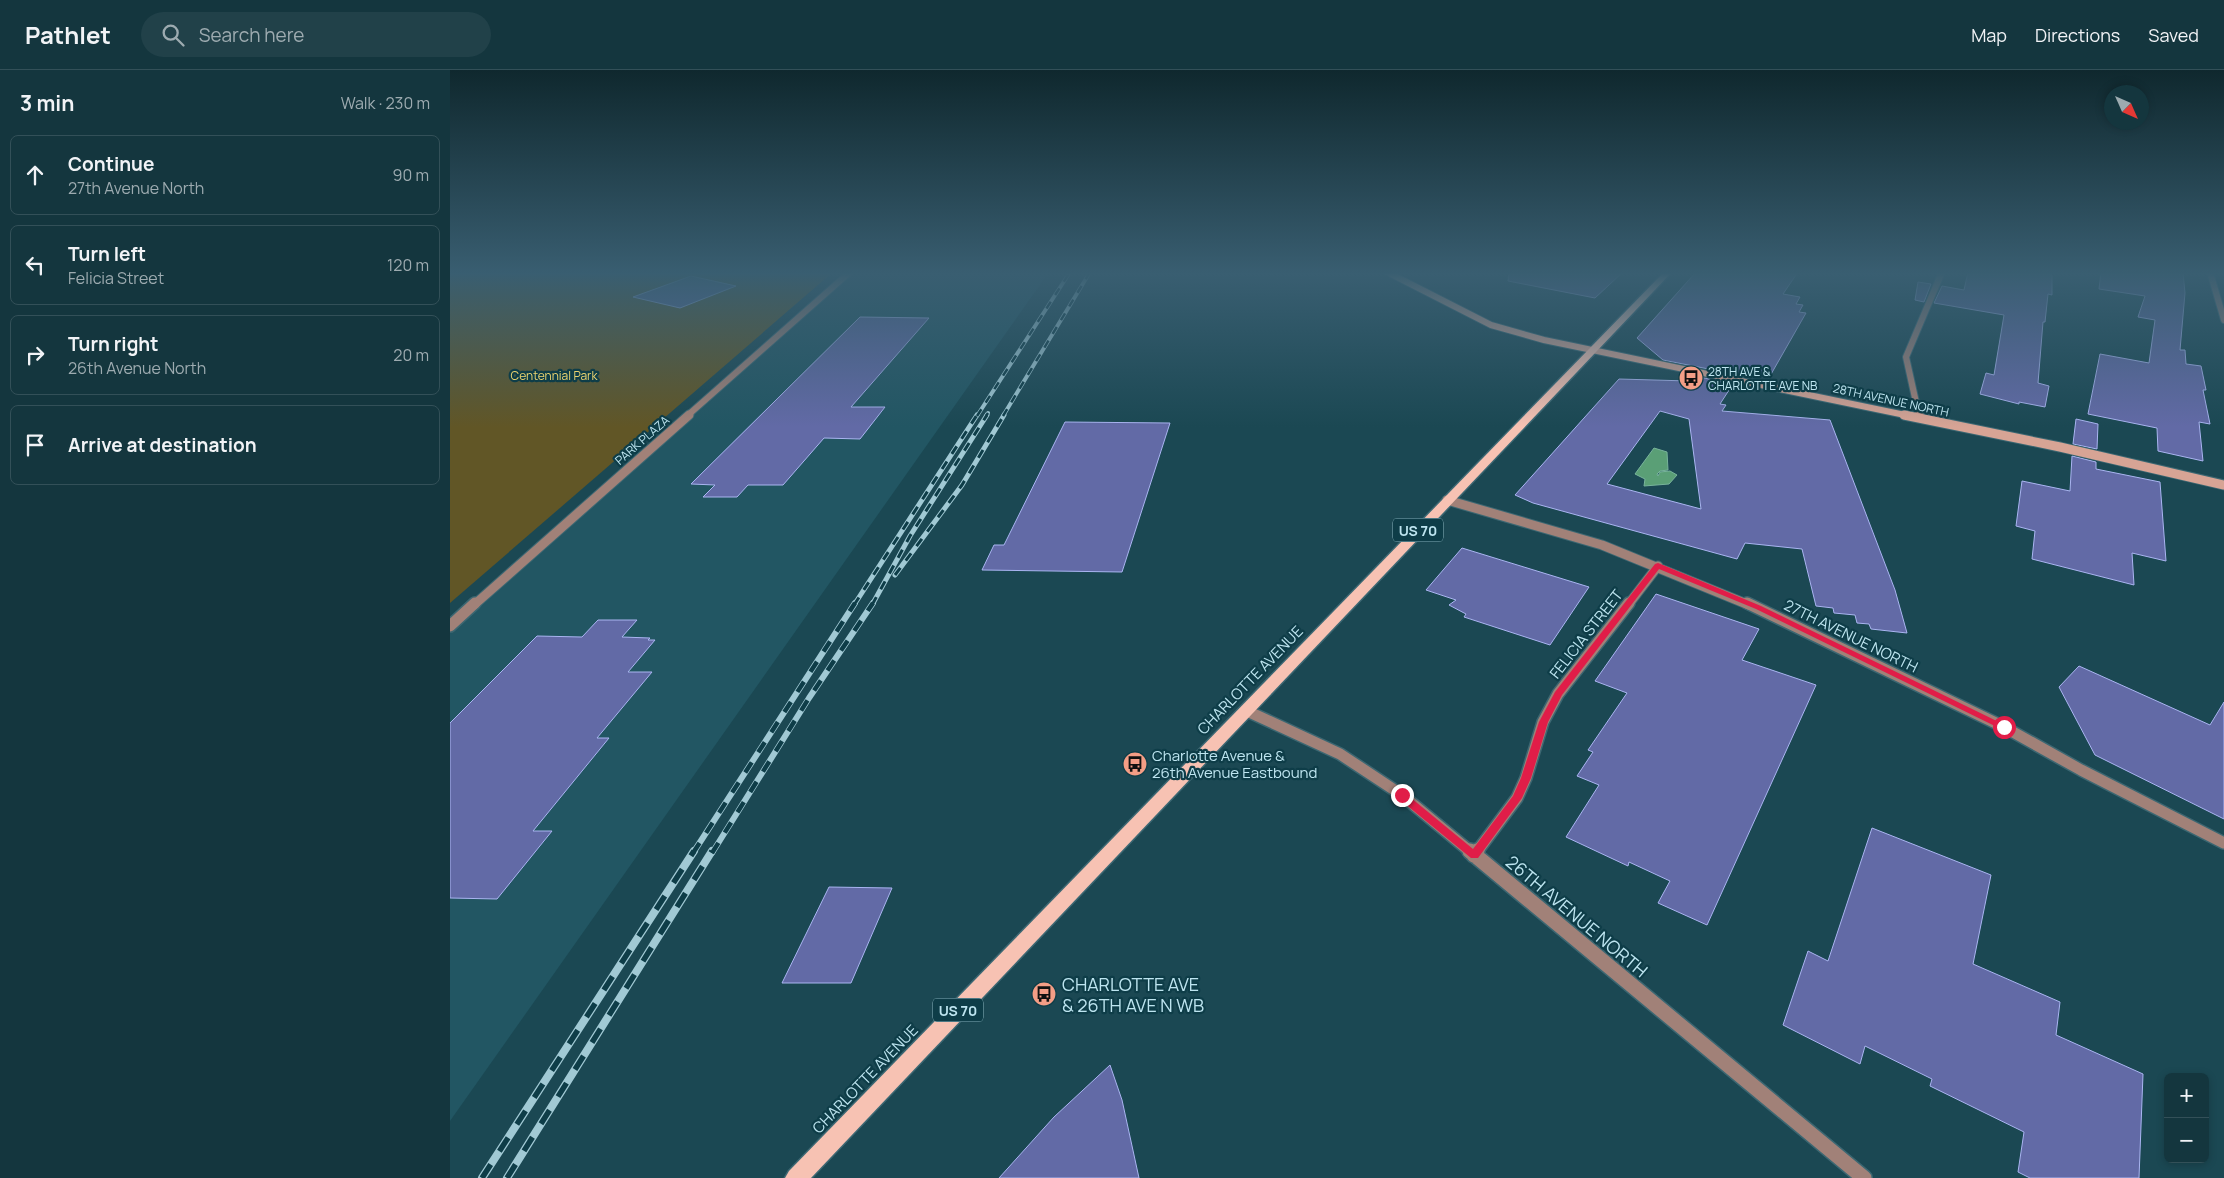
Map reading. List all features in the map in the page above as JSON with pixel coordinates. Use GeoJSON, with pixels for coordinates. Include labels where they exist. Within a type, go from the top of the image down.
{"type":"FeatureCollection","features":[{"type":"Feature","properties":{"kind":"main road","name":"28TH AVENUE NORTH"},"geometry":{"type":"LineString","coordinates":[[1488,324],[1591,351],[1919,417],[2224,485]]}},
{"type":"Feature","properties":{"kind":"main road","name":"CHARLOTTE AVENUE"},"geometry":{"type":"LineString","coordinates":[[796,1178],[1618,324]]}},
{"type":"Feature","properties":{"kind":"street","name":"PARK PLAZA"},"geometry":{"type":"LineString","coordinates":[[450,626],[792,324]]}},
{"type":"Feature","properties":{"kind":"street"},"geometry":{"type":"LineString","coordinates":[[1919,417],[1906,357],[1920,324]]}},
{"type":"Feature","properties":{"kind":"street","name":"27TH AVENUE NORTH"},"geometry":{"type":"LineString","coordinates":[[1447,500],[1589,541],[1658,566],[1758,608],[2004,727],[2081,770],[2224,843]]}},
{"type":"Feature","properties":{"kind":"street","name":"FELICIA STREET"},"geometry":{"type":"LineString","coordinates":[[1474,855],[1517,798],[1526,778],[1543,722],[1558,694],[1658,566]]}},
{"type":"Feature","properties":{"kind":"street","name":"26TH AVENUE NORTH"},"geometry":{"type":"LineString","coordinates":[[1247,711],[1319,744],[1357,764],[1402,795],[1864,1178]]}},
{"type":"Feature","properties":{"kind":"shaded area"},"geometry":{"type":"Polygon","coordinates":[[[792,324],[1013,324],[450,1121],[450,626],[792,324]]]}},
{"type":"Feature","properties":{"kind":"shaded area"},"geometry":{"type":"Polygon","coordinates":[[[1654,448],[1667,452],[1668,470],[1660,471],[1657,474],[1658,476],[1660,472],[1670,471],[1677,475],[1669,484],[1644,486],[1645,479],[1635,474],[1654,448]]]}},
{"type":"Feature","properties":{"kind":"green space","name":"Centennial Park"},"geometry":{"type":"Polygon","coordinates":[[[450,324],[773,324],[450,603],[450,324]]]}},
{"type":"Feature","properties":{"kind":"building"},"geometry":{"type":"Polygon","coordinates":[[[853,324],[924,324],[851,407],[885,407],[860,439],[824,438],[783,485],[748,485],[737,497],[703,497],[715,485],[691,484],[853,324]]]}},
{"type":"Feature","properties":{"kind":"building"},"geometry":{"type":"Polygon","coordinates":[[[1650,324],[1800,324],[1770,376],[1743,370],[1739,375],[1663,360],[1637,338],[1650,324]]]}},
{"type":"Feature","properties":{"kind":"building"},"geometry":{"type":"Polygon","coordinates":[[[2003,324],[2043,324],[2038,383],[2049,386],[2045,407],[2019,402],[2019,404],[1980,394],[1986,373],[1994,375],[2003,324]]]}},
{"type":"Feature","properties":{"kind":"building"},"geometry":{"type":"Polygon","coordinates":[[[2154,324],[2182,324],[2180,350],[2185,350],[2186,364],[2201,366],[2206,390],[2203,390],[2210,424],[2199,422],[2203,461],[2158,451],[2157,428],[2088,414],[2100,354],[2149,363],[2154,324]]]}},
{"type":"Feature","properties":{"kind":"building"},"geometry":{"type":"Polygon","coordinates":[[[1680,373],[1733,384],[1720,404],[1726,405],[1722,411],[1830,420],[1895,590],[1907,633],[1871,629],[1869,624],[1857,623],[1855,615],[1834,613],[1833,608],[1816,606],[1802,549],[1745,543],[1737,559],[1533,503],[1515,495],[1619,379],[1689,381],[1680,373]],[[1660,411],[1607,484],[1701,509],[1689,419],[1660,411]]]}},
{"type":"Feature","properties":{"kind":"building"},"geometry":{"type":"Polygon","coordinates":[[[2076,419],[2098,424],[2097,449],[2073,444],[2076,419]]]}},
{"type":"Feature","properties":{"kind":"building"},"geometry":{"type":"Polygon","coordinates":[[[1065,422],[1170,423],[1122,572],[982,570],[994,545],[1004,545],[1065,422]]]}},
{"type":"Feature","properties":{"kind":"building"},"geometry":{"type":"Polygon","coordinates":[[[2072,456],[2096,462],[2096,469],[2160,482],[2166,561],[2132,553],[2134,585],[2032,559],[2035,531],[2016,526],[2022,481],[2070,491],[2072,456]]]}},
{"type":"Feature","properties":{"kind":"building"},"geometry":{"type":"Polygon","coordinates":[[[1462,548],[1589,587],[1550,645],[1464,617],[1466,614],[1449,605],[1456,600],[1426,590],[1462,548]]]}},
{"type":"Feature","properties":{"kind":"building"},"geometry":{"type":"Polygon","coordinates":[[[1656,594],[1759,629],[1742,660],[1816,685],[1707,925],[1658,903],[1670,881],[1629,862],[1628,866],[1566,837],[1599,785],[1577,776],[1593,752],[1588,750],[1627,693],[1595,681],[1656,594]]]}},
{"type":"Feature","properties":{"kind":"building"},"geometry":{"type":"Polygon","coordinates":[[[598,620],[637,620],[622,637],[650,638],[648,640],[655,640],[628,672],[652,672],[597,738],[609,738],[533,831],[552,831],[497,899],[450,898],[450,723],[537,636],[582,637],[598,620]]]}},
{"type":"Feature","properties":{"kind":"building"},"geometry":{"type":"Polygon","coordinates":[[[2079,666],[2210,725],[2224,702],[2224,819],[2095,755],[2059,687],[2079,666]]]}},
{"type":"Feature","properties":{"kind":"building"},"geometry":{"type":"Polygon","coordinates":[[[1872,828],[1991,875],[1973,964],[2060,1002],[2056,1035],[2143,1074],[2139,1178],[2030,1178],[2018,1172],[2024,1132],[1930,1086],[1932,1079],[1865,1046],[1860,1064],[1783,1025],[1808,951],[1828,961],[1872,828]]]}},
{"type":"Feature","properties":{"kind":"building"},"geometry":{"type":"Polygon","coordinates":[[[829,887],[892,888],[851,983],[782,983],[829,887]]]}},
{"type":"Feature","properties":{"kind":"building"},"geometry":{"type":"Polygon","coordinates":[[[1110,1065],[1122,1100],[1139,1178],[999,1178],[1054,1117],[1110,1065]]]}},
{"type":"Feature","properties":{"kind":"railway"},"geometry":{"type":"LineString","coordinates":[[977,416],[1037,324]]}},
{"type":"Feature","properties":{"kind":"railway"},"geometry":{"type":"LineString","coordinates":[[1003,416],[1059,324]]}},
{"type":"Feature","properties":{"kind":"railway"},"geometry":{"type":"LineString","coordinates":[[854,605],[977,415]]}},
{"type":"Feature","properties":{"kind":"railway"},"geometry":{"type":"LineString","coordinates":[[872,605],[910,536],[987,415]]}},
{"type":"Feature","properties":{"kind":"railway"},"geometry":{"type":"LineString","coordinates":[[895,575],[962,485],[1004,415]]}},
{"type":"Feature","properties":{"kind":"railway"},"geometry":{"type":"LineString","coordinates":[[693,853],[855,603]]}},
{"type":"Feature","properties":{"kind":"railway"},"geometry":{"type":"LineString","coordinates":[[712,853],[809,698],[873,603]]}},
{"type":"Feature","properties":{"kind":"railway"},"geometry":{"type":"LineString","coordinates":[[482,1178],[694,851]]}},
{"type":"Feature","properties":{"kind":"railway"},"geometry":{"type":"LineString","coordinates":[[507,1178],[712,851]]}},
{"type":"Feature","properties":{"kind":"place","name":"28TH AVE & CHARLOTTE AVE NB"},"geometry":{"type":"Point","coordinates":[1691,378]}},
{"type":"Feature","properties":{"kind":"place","name":"Charlotte Avenue & 26th Avenue Eastbound"},"geometry":{"type":"Point","coordinates":[1135,764]}},
{"type":"Feature","properties":{"kind":"place","name":"CHARLOTTE AVE & 26TH AVE N WB"},"geometry":{"type":"Point","coordinates":[1044,994]}},
{"type":"Feature","properties":{"kind":"route"},"geometry":{"type":"LineString","coordinates":[[1402,795],[1474,855],[1517,798],[1526,778],[1543,722],[1558,694],[1658,566],[1758,608],[2004,727]]}}]}
